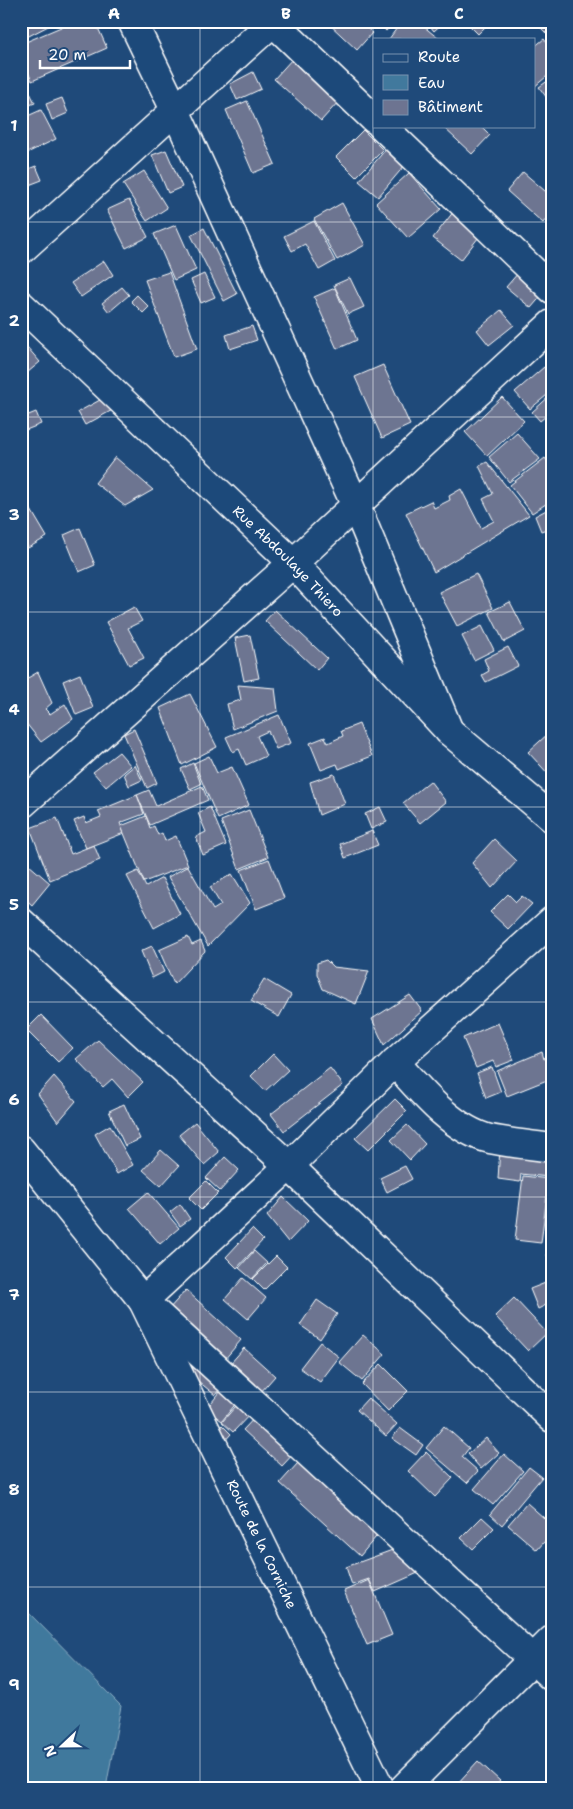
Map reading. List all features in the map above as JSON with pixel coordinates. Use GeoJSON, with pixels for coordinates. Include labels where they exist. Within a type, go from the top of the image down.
{"type":"FeatureCollection","features":[{"type":"Feature","properties":{"kind":"street"},"geometry":{"type":"LineString","coordinates":[[132,21],[176,110],[356,506],[449,731]]}},
{"type":"Feature","properties":{"kind":"street"},"geometry":{"type":"LineString","coordinates":[[21,250],[273,22],[373,118]]}},
{"type":"Feature","properties":{"kind":"street"},"geometry":{"type":"LineString","coordinates":[[384,128],[552,289]]}},
{"type":"Feature","properties":{"kind":"street","name":"Rue Abdoulaye Thiero"},"geometry":{"type":"LineString","coordinates":[[21,306],[293,563],[449,731],[552,818]]}},
{"type":"Feature","properties":{"kind":"street"},"geometry":{"type":"LineString","coordinates":[[21,805],[356,506],[552,324]]}},
{"type":"Feature","properties":{"kind":"street"},"geometry":{"type":"LineString","coordinates":[[143,1301],[288,1166],[395,1062],[552,921]]}},
{"type":"Feature","properties":{"kind":"street"},"geometry":{"type":"LineString","coordinates":[[21,922],[288,1166],[552,1418]]}},
{"type":"Feature","properties":{"kind":"street"},"geometry":{"type":"LineString","coordinates":[[395,1062],[433,1104],[466,1129],[489,1139],[552,1148]]}},
{"type":"Feature","properties":{"kind":"street"},"geometry":{"type":"LineString","coordinates":[[21,1150],[143,1301],[542,1668]]}},
{"type":"Feature","properties":{"kind":"street","name":"Route de la Corniche"},"geometry":{"type":"LineString","coordinates":[[143,1301],[380,1788]]}},
{"type":"Feature","properties":{"kind":"street"},"geometry":{"type":"LineString","coordinates":[[404,1788],[542,1668],[552,1640]]}},
{"type":"Feature","properties":{"kind":"water"},"geometry":{"type":"Polygon","coordinates":[[[21,1605],[121,1706],[106,1788],[21,1788],[21,1605]]]}},
{"type":"Feature","properties":{"kind":"building"},"geometry":{"type":"Polygon","coordinates":[[[21,21],[58,21],[21,40],[21,21]]]}},
{"type":"Feature","properties":{"kind":"building"},"geometry":{"type":"Polygon","coordinates":[[[75,21],[95,21],[107,48],[32,81],[21,56],[21,44],[75,21]]]}},
{"type":"Feature","properties":{"kind":"building"},"geometry":{"type":"Polygon","coordinates":[[[326,21],[360,21],[372,33],[357,50],[326,21]]]}},
{"type":"Feature","properties":{"kind":"building"},"geometry":{"type":"Polygon","coordinates":[[[377,21],[388,21],[392,25],[386,31],[377,21]]]}},
{"type":"Feature","properties":{"kind":"building"},"geometry":{"type":"Polygon","coordinates":[[[402,21],[417,21],[438,38],[390,38],[402,21]]]}},
{"type":"Feature","properties":{"kind":"building"},"geometry":{"type":"Polygon","coordinates":[[[426,21],[445,21],[434,31],[426,21]]]}},
{"type":"Feature","properties":{"kind":"building"},"geometry":{"type":"Polygon","coordinates":[[[465,21],[491,21],[478,34],[465,21]]]}},
{"type":"Feature","properties":{"kind":"building"},"geometry":{"type":"Polygon","coordinates":[[[534,21],[552,21],[552,39],[534,21]]]}},
{"type":"Feature","properties":{"kind":"building"},"geometry":{"type":"Polygon","coordinates":[[[544,39],[552,49],[552,72],[536,85],[536,45],[544,39]]]}},
{"type":"Feature","properties":{"kind":"building"},"geometry":{"type":"Polygon","coordinates":[[[293,58],[339,101],[321,121],[274,79],[293,58]]]}},
{"type":"Feature","properties":{"kind":"building"},"geometry":{"type":"Polygon","coordinates":[[[253,72],[261,89],[237,100],[230,84],[253,72]]]}},
{"type":"Feature","properties":{"kind":"building"},"geometry":{"type":"Polygon","coordinates":[[[21,74],[35,103],[21,108],[21,74]]]}},
{"type":"Feature","properties":{"kind":"building"},"geometry":{"type":"Polygon","coordinates":[[[552,78],[552,105],[539,87],[552,78]]]}},
{"type":"Feature","properties":{"kind":"building"},"geometry":{"type":"Polygon","coordinates":[[[62,98],[68,113],[52,120],[46,104],[62,98]]]}},
{"type":"Feature","properties":{"kind":"building"},"geometry":{"type":"Polygon","coordinates":[[[247,101],[275,164],[253,173],[226,110],[247,101]]]}},
{"type":"Feature","properties":{"kind":"building"},"geometry":{"type":"Polygon","coordinates":[[[41,110],[56,139],[27,153],[21,142],[21,119],[41,110]]]}},
{"type":"Feature","properties":{"kind":"building"},"geometry":{"type":"Polygon","coordinates":[[[444,128],[483,128],[490,135],[472,154],[444,128]]]}},
{"type":"Feature","properties":{"kind":"building"},"geometry":{"type":"Polygon","coordinates":[[[363,130],[383,150],[356,177],[336,157],[363,130]]]}},
{"type":"Feature","properties":{"kind":"building"},"geometry":{"type":"Polygon","coordinates":[[[386,149],[405,165],[378,197],[359,181],[386,149]]]}},
{"type":"Feature","properties":{"kind":"building"},"geometry":{"type":"Polygon","coordinates":[[[166,150],[182,187],[168,193],[152,155],[166,150]]]}},
{"type":"Feature","properties":{"kind":"building"},"geometry":{"type":"Polygon","coordinates":[[[36,166],[42,180],[29,185],[23,171],[36,166]]]}},
{"type":"Feature","properties":{"kind":"building"},"geometry":{"type":"Polygon","coordinates":[[[144,171],[167,208],[147,221],[123,184],[144,171]]]}},
{"type":"Feature","properties":{"kind":"building"},"geometry":{"type":"Polygon","coordinates":[[[523,172],[552,197],[552,212],[543,223],[507,191],[523,172]]]}},
{"type":"Feature","properties":{"kind":"building"},"geometry":{"type":"Polygon","coordinates":[[[409,173],[441,209],[408,238],[376,203],[409,173]]]}},
{"type":"Feature","properties":{"kind":"building"},"geometry":{"type":"Polygon","coordinates":[[[129,200],[148,237],[126,248],[107,210],[129,200]]]}},
{"type":"Feature","properties":{"kind":"building"},"geometry":{"type":"Polygon","coordinates":[[[342,203],[365,245],[337,260],[314,219],[342,203]]]}},
{"type":"Feature","properties":{"kind":"building"},"geometry":{"type":"Polygon","coordinates":[[[454,211],[482,233],[461,260],[433,238],[454,211]]]}},
{"type":"Feature","properties":{"kind":"building"},"geometry":{"type":"Polygon","coordinates":[[[314,221],[335,261],[319,270],[305,244],[292,251],[284,236],[314,221]]]}},
{"type":"Feature","properties":{"kind":"building"},"geometry":{"type":"Polygon","coordinates":[[[176,225],[196,270],[174,280],[154,234],[176,225]]]}},
{"type":"Feature","properties":{"kind":"building"},"geometry":{"type":"Polygon","coordinates":[[[204,228],[237,294],[224,301],[191,235],[204,228]]]}},
{"type":"Feature","properties":{"kind":"building"},"geometry":{"type":"Polygon","coordinates":[[[104,261],[113,275],[81,297],[71,283],[104,261]]]}},
{"type":"Feature","properties":{"kind":"building"},"geometry":{"type":"Polygon","coordinates":[[[169,272],[197,349],[174,357],[145,280],[169,272]]]}},
{"type":"Feature","properties":{"kind":"building"},"geometry":{"type":"Polygon","coordinates":[[[519,272],[543,294],[531,308],[506,287],[519,272]]]}},
{"type":"Feature","properties":{"kind":"building"},"geometry":{"type":"Polygon","coordinates":[[[204,274],[215,297],[201,303],[191,280],[204,274]]]}},
{"type":"Feature","properties":{"kind":"building"},"geometry":{"type":"Polygon","coordinates":[[[350,278],[364,307],[348,314],[334,285],[350,278]]]}},
{"type":"Feature","properties":{"kind":"building"},"geometry":{"type":"Polygon","coordinates":[[[122,287],[129,295],[109,312],[102,303],[122,287]]]}},
{"type":"Feature","properties":{"kind":"building"},"geometry":{"type":"Polygon","coordinates":[[[335,288],[357,340],[337,349],[314,297],[335,288]]]}},
{"type":"Feature","properties":{"kind":"building"},"geometry":{"type":"Polygon","coordinates":[[[137,295],[149,307],[143,313],[131,301],[137,295]]]}},
{"type":"Feature","properties":{"kind":"building"},"geometry":{"type":"Polygon","coordinates":[[[501,310],[514,325],[489,345],[477,330],[501,310]]]}},
{"type":"Feature","properties":{"kind":"building"},"geometry":{"type":"Polygon","coordinates":[[[252,326],[257,340],[230,349],[226,335],[252,326]]]}},
{"type":"Feature","properties":{"kind":"building"},"geometry":{"type":"Polygon","coordinates":[[[27,347],[40,362],[21,378],[21,351],[27,347]]]}},
{"type":"Feature","properties":{"kind":"building"},"geometry":{"type":"Polygon","coordinates":[[[383,365],[410,425],[382,438],[355,377],[383,365]]]}},
{"type":"Feature","properties":{"kind":"building"},"geometry":{"type":"Polygon","coordinates":[[[544,367],[552,377],[552,391],[530,409],[515,392],[544,367]]]}},
{"type":"Feature","properties":{"kind":"building"},"geometry":{"type":"Polygon","coordinates":[[[111,394],[118,407],[85,425],[78,412],[111,394]]]}},
{"type":"Feature","properties":{"kind":"building"},"geometry":{"type":"Polygon","coordinates":[[[552,394],[552,411],[540,421],[532,412],[552,394]]]}},
{"type":"Feature","properties":{"kind":"building"},"geometry":{"type":"Polygon","coordinates":[[[502,397],[524,421],[487,456],[465,432],[502,397]]]}},
{"type":"Feature","properties":{"kind":"building"},"geometry":{"type":"Polygon","coordinates":[[[36,412],[41,424],[21,432],[21,418],[36,412]]]}},
{"type":"Feature","properties":{"kind":"building"},"geometry":{"type":"Polygon","coordinates":[[[517,433],[540,459],[509,482],[489,457],[517,433]]]}},
{"type":"Feature","properties":{"kind":"building"},"geometry":{"type":"Polygon","coordinates":[[[115,457],[153,490],[125,506],[95,483],[115,457]]]}},
{"type":"Feature","properties":{"kind":"building"},"geometry":{"type":"Polygon","coordinates":[[[545,458],[552,467],[552,500],[532,513],[510,485],[545,458]]]}},
{"type":"Feature","properties":{"kind":"building"},"geometry":{"type":"Polygon","coordinates":[[[487,462],[529,515],[434,572],[406,513],[431,501],[434,508],[450,500],[449,496],[461,489],[481,528],[494,521],[483,499],[493,494],[479,466],[487,462]]]}},
{"type":"Feature","properties":{"kind":"building"},"geometry":{"type":"Polygon","coordinates":[[[21,493],[47,537],[28,548],[21,535],[21,493]]]}},
{"type":"Feature","properties":{"kind":"building"},"geometry":{"type":"Polygon","coordinates":[[[552,507],[552,527],[541,531],[535,516],[552,507]]]}},
{"type":"Feature","properties":{"kind":"building"},"geometry":{"type":"Polygon","coordinates":[[[80,528],[95,565],[79,572],[64,535],[80,528]]]}},
{"type":"Feature","properties":{"kind":"building"},"geometry":{"type":"Polygon","coordinates":[[[476,574],[493,608],[457,626],[439,592],[476,574]]]}},
{"type":"Feature","properties":{"kind":"building"},"geometry":{"type":"Polygon","coordinates":[[[510,602],[525,631],[504,642],[489,612],[510,602]]]}},
{"type":"Feature","properties":{"kind":"building"},"geometry":{"type":"Polygon","coordinates":[[[134,607],[142,621],[128,628],[144,658],[129,665],[106,622],[134,607]]]}},
{"type":"Feature","properties":{"kind":"building"},"geometry":{"type":"Polygon","coordinates":[[[275,610],[327,658],[317,670],[265,621],[275,610]]]}},
{"type":"Feature","properties":{"kind":"building"},"geometry":{"type":"Polygon","coordinates":[[[482,626],[494,650],[474,660],[462,636],[482,626]]]}},
{"type":"Feature","properties":{"kind":"building"},"geometry":{"type":"Polygon","coordinates":[[[250,635],[259,678],[244,681],[235,638],[250,635]]]}},
{"type":"Feature","properties":{"kind":"building"},"geometry":{"type":"Polygon","coordinates":[[[508,647],[518,666],[486,682],[482,675],[489,671],[484,659],[508,647]]]}},
{"type":"Feature","properties":{"kind":"building"},"geometry":{"type":"Polygon","coordinates":[[[38,672],[52,703],[45,709],[50,714],[65,704],[73,719],[41,742],[21,717],[21,682],[38,672]]]}},
{"type":"Feature","properties":{"kind":"building"},"geometry":{"type":"Polygon","coordinates":[[[80,674],[93,708],[76,715],[63,681],[80,674]]]}},
{"type":"Feature","properties":{"kind":"building"},"geometry":{"type":"Polygon","coordinates":[[[238,685],[275,688],[278,711],[233,729],[227,704],[241,700],[238,685]]]}},
{"type":"Feature","properties":{"kind":"building"},"geometry":{"type":"Polygon","coordinates":[[[190,694],[217,747],[182,765],[160,708],[190,694]]]}},
{"type":"Feature","properties":{"kind":"building"},"geometry":{"type":"Polygon","coordinates":[[[279,715],[291,743],[276,749],[268,731],[257,736],[266,756],[246,765],[239,749],[233,752],[226,737],[279,715]]]}},
{"type":"Feature","properties":{"kind":"building"},"geometry":{"type":"Polygon","coordinates":[[[359,724],[372,756],[339,769],[337,764],[321,770],[310,743],[325,737],[328,743],[343,736],[341,731],[359,724]]]}},
{"type":"Feature","properties":{"kind":"building"},"geometry":{"type":"Polygon","coordinates":[[[134,729],[157,783],[147,788],[124,734],[134,729]]]}},
{"type":"Feature","properties":{"kind":"building"},"geometry":{"type":"Polygon","coordinates":[[[550,732],[552,734],[552,778],[528,752],[550,732]]]}},
{"type":"Feature","properties":{"kind":"building"},"geometry":{"type":"Polygon","coordinates":[[[119,752],[131,766],[106,787],[93,772],[119,752]]]}},
{"type":"Feature","properties":{"kind":"building"},"geometry":{"type":"Polygon","coordinates":[[[209,756],[217,773],[232,767],[249,805],[218,819],[194,763],[209,756]]]}},
{"type":"Feature","properties":{"kind":"building"},"geometry":{"type":"Polygon","coordinates":[[[193,763],[201,784],[190,789],[181,769],[193,763]]]}},
{"type":"Feature","properties":{"kind":"building"},"geometry":{"type":"Polygon","coordinates":[[[135,765],[142,780],[129,786],[124,774],[135,765]]]}},
{"type":"Feature","properties":{"kind":"building"},"geometry":{"type":"Polygon","coordinates":[[[334,774],[345,804],[319,815],[310,782],[334,774]]]}},
{"type":"Feature","properties":{"kind":"building"},"geometry":{"type":"Polygon","coordinates":[[[430,781],[446,802],[420,823],[403,803],[430,781]]]}},
{"type":"Feature","properties":{"kind":"building"},"geometry":{"type":"Polygon","coordinates":[[[202,786],[208,800],[150,825],[137,795],[149,790],[156,806],[202,786]]]}},
{"type":"Feature","properties":{"kind":"building"},"geometry":{"type":"Polygon","coordinates":[[[137,795],[144,814],[120,823],[124,833],[86,848],[74,821],[84,817],[86,823],[101,817],[98,811],[137,795]]]}},
{"type":"Feature","properties":{"kind":"building"},"geometry":{"type":"Polygon","coordinates":[[[210,807],[226,845],[203,855],[196,837],[206,832],[198,813],[210,807]]]}},
{"type":"Feature","properties":{"kind":"building"},"geometry":{"type":"Polygon","coordinates":[[[380,807],[387,822],[371,829],[365,814],[380,807]]]}},
{"type":"Feature","properties":{"kind":"building"},"geometry":{"type":"Polygon","coordinates":[[[249,810],[268,857],[239,869],[221,821],[249,810]]]}},
{"type":"Feature","properties":{"kind":"building"},"geometry":{"type":"Polygon","coordinates":[[[146,816],[150,828],[154,826],[158,835],[162,833],[165,841],[176,836],[188,865],[144,882],[121,826],[146,816]]]}},
{"type":"Feature","properties":{"kind":"building"},"geometry":{"type":"Polygon","coordinates":[[[57,818],[71,854],[94,845],[100,860],[50,880],[30,828],[57,818]]]}},
{"type":"Feature","properties":{"kind":"building"},"geometry":{"type":"Polygon","coordinates":[[[372,831],[378,845],[345,858],[340,844],[372,831]]]}},
{"type":"Feature","properties":{"kind":"building"},"geometry":{"type":"Polygon","coordinates":[[[494,839],[517,861],[492,888],[472,863],[494,839]]]}},
{"type":"Feature","properties":{"kind":"building"},"geometry":{"type":"Polygon","coordinates":[[[21,858],[50,883],[32,905],[21,895],[21,858]]]}},
{"type":"Feature","properties":{"kind":"building"},"geometry":{"type":"Polygon","coordinates":[[[269,859],[284,898],[256,909],[241,870],[269,859]]]}},
{"type":"Feature","properties":{"kind":"building"},"geometry":{"type":"Polygon","coordinates":[[[188,866],[213,910],[221,905],[210,887],[232,874],[250,903],[208,946],[168,877],[188,866]]]}},
{"type":"Feature","properties":{"kind":"building"},"geometry":{"type":"Polygon","coordinates":[[[138,871],[146,887],[162,878],[180,914],[154,928],[127,876],[138,871]]]}},
{"type":"Feature","properties":{"kind":"building"},"geometry":{"type":"Polygon","coordinates":[[[508,894],[516,902],[522,896],[532,904],[508,929],[490,912],[508,894]]]}},
{"type":"Feature","properties":{"kind":"building"},"geometry":{"type":"Polygon","coordinates":[[[188,937],[192,945],[201,941],[205,951],[174,984],[159,950],[188,937]]]}},
{"type":"Feature","properties":{"kind":"building"},"geometry":{"type":"Polygon","coordinates":[[[152,946],[164,972],[152,978],[141,951],[152,946]]]}},
{"type":"Feature","properties":{"kind":"building"},"geometry":{"type":"Polygon","coordinates":[[[326,960],[333,967],[369,971],[356,1004],[323,989],[317,974],[317,963],[326,960]]]}},
{"type":"Feature","properties":{"kind":"building"},"geometry":{"type":"Polygon","coordinates":[[[264,979],[291,995],[279,1017],[251,1001],[264,979]]]}},
{"type":"Feature","properties":{"kind":"building"},"geometry":{"type":"Polygon","coordinates":[[[410,995],[422,1011],[384,1045],[372,1019],[410,995]]]}},
{"type":"Feature","properties":{"kind":"building"},"geometry":{"type":"Polygon","coordinates":[[[41,1015],[73,1048],[58,1062],[26,1030],[41,1015]]]}},
{"type":"Feature","properties":{"kind":"building"},"geometry":{"type":"Polygon","coordinates":[[[498,1023],[514,1060],[496,1067],[493,1061],[476,1068],[463,1038],[498,1023]]]}},
{"type":"Feature","properties":{"kind":"building"},"geometry":{"type":"Polygon","coordinates":[[[98,1040],[143,1082],[128,1097],[112,1079],[103,1087],[76,1059],[98,1040]]]}},
{"type":"Feature","properties":{"kind":"building"},"geometry":{"type":"Polygon","coordinates":[[[542,1052],[544,1059],[549,1057],[552,1065],[552,1078],[507,1096],[497,1071],[542,1052]]]}},
{"type":"Feature","properties":{"kind":"building"},"geometry":{"type":"Polygon","coordinates":[[[273,1054],[288,1070],[265,1091],[251,1076],[273,1054]]]}},
{"type":"Feature","properties":{"kind":"building"},"geometry":{"type":"Polygon","coordinates":[[[492,1067],[501,1092],[486,1098],[477,1073],[492,1067]]]}},
{"type":"Feature","properties":{"kind":"building"},"geometry":{"type":"Polygon","coordinates":[[[330,1068],[343,1085],[284,1131],[271,1114],[330,1068]]]}},
{"type":"Feature","properties":{"kind":"building"},"geometry":{"type":"Polygon","coordinates":[[[54,1076],[76,1101],[58,1122],[38,1094],[54,1076]]]}},
{"type":"Feature","properties":{"kind":"building"},"geometry":{"type":"Polygon","coordinates":[[[395,1099],[407,1111],[368,1150],[355,1138],[395,1099]]]}},
{"type":"Feature","properties":{"kind":"building"},"geometry":{"type":"Polygon","coordinates":[[[124,1104],[140,1139],[125,1146],[109,1111],[124,1104]]]}},
{"type":"Feature","properties":{"kind":"building"},"geometry":{"type":"Polygon","coordinates":[[[195,1122],[219,1152],[204,1165],[179,1135],[195,1122]]]}},
{"type":"Feature","properties":{"kind":"building"},"geometry":{"type":"Polygon","coordinates":[[[110,1125],[133,1165],[117,1174],[95,1134],[110,1125]]]}},
{"type":"Feature","properties":{"kind":"building"},"geometry":{"type":"Polygon","coordinates":[[[407,1125],[425,1144],[410,1160],[391,1140],[407,1125]]]}},
{"type":"Feature","properties":{"kind":"building"},"geometry":{"type":"Polygon","coordinates":[[[500,1148],[551,1152],[549,1177],[521,1174],[520,1182],[498,1179],[500,1148]]]}},
{"type":"Feature","properties":{"kind":"building"},"geometry":{"type":"Polygon","coordinates":[[[161,1150],[179,1166],[161,1186],[143,1170],[161,1150]]]}},
{"type":"Feature","properties":{"kind":"building"},"geometry":{"type":"Polygon","coordinates":[[[225,1157],[239,1170],[220,1191],[206,1178],[225,1157]]]}},
{"type":"Feature","properties":{"kind":"building"},"geometry":{"type":"Polygon","coordinates":[[[405,1166],[412,1179],[387,1192],[380,1178],[405,1166]]]}},
{"type":"Feature","properties":{"kind":"building"},"geometry":{"type":"Polygon","coordinates":[[[523,1176],[549,1179],[541,1243],[515,1240],[523,1176]]]}},
{"type":"Feature","properties":{"kind":"building"},"geometry":{"type":"Polygon","coordinates":[[[206,1181],[218,1193],[201,1210],[189,1198],[206,1181]]]}},
{"type":"Feature","properties":{"kind":"building"},"geometry":{"type":"Polygon","coordinates":[[[148,1192],[179,1228],[160,1244],[129,1208],[148,1192]]]}},
{"type":"Feature","properties":{"kind":"building"},"geometry":{"type":"Polygon","coordinates":[[[283,1197],[308,1221],[288,1242],[267,1216],[283,1197]]]}},
{"type":"Feature","properties":{"kind":"building"},"geometry":{"type":"Polygon","coordinates":[[[180,1204],[190,1219],[180,1226],[170,1212],[180,1204]]]}},
{"type":"Feature","properties":{"kind":"building"},"geometry":{"type":"Polygon","coordinates":[[[550,1224],[552,1224],[552,1256],[547,1256],[550,1224]]]}},
{"type":"Feature","properties":{"kind":"building"},"geometry":{"type":"Polygon","coordinates":[[[252,1229],[263,1240],[237,1268],[226,1257],[252,1229]]]}},
{"type":"Feature","properties":{"kind":"building"},"geometry":{"type":"Polygon","coordinates":[[[254,1251],[267,1263],[252,1279],[239,1268],[254,1251]]]}},
{"type":"Feature","properties":{"kind":"building"},"geometry":{"type":"Polygon","coordinates":[[[276,1256],[287,1267],[264,1290],[253,1279],[276,1256]]]}},
{"type":"Feature","properties":{"kind":"building"},"geometry":{"type":"Polygon","coordinates":[[[243,1278],[266,1298],[248,1319],[225,1299],[243,1278]]]}},
{"type":"Feature","properties":{"kind":"building"},"geometry":{"type":"Polygon","coordinates":[[[548,1282],[552,1290],[552,1302],[538,1309],[530,1289],[548,1282]]]}},
{"type":"Feature","properties":{"kind":"building"},"geometry":{"type":"Polygon","coordinates":[[[186,1290],[241,1340],[224,1360],[168,1310],[186,1290]]]}},
{"type":"Feature","properties":{"kind":"building"},"geometry":{"type":"Polygon","coordinates":[[[514,1298],[547,1333],[528,1351],[495,1316],[514,1298]]]}},
{"type":"Feature","properties":{"kind":"building"},"geometry":{"type":"Polygon","coordinates":[[[317,1300],[337,1314],[320,1339],[300,1325],[317,1300]]]}},
{"type":"Feature","properties":{"kind":"building"},"geometry":{"type":"Polygon","coordinates":[[[363,1335],[385,1354],[362,1381],[339,1362],[363,1335]]]}},
{"type":"Feature","properties":{"kind":"building"},"geometry":{"type":"Polygon","coordinates":[[[320,1342],[339,1357],[320,1382],[300,1368],[320,1342]]]}},
{"type":"Feature","properties":{"kind":"building"},"geometry":{"type":"Polygon","coordinates":[[[244,1348],[275,1376],[260,1393],[229,1365],[244,1348]]]}},
{"type":"Feature","properties":{"kind":"building"},"geometry":{"type":"Polygon","coordinates":[[[186,1350],[225,1383],[215,1395],[175,1362],[186,1350]]]}},
{"type":"Feature","properties":{"kind":"building"},"geometry":{"type":"Polygon","coordinates":[[[381,1364],[408,1391],[388,1411],[362,1384],[381,1364]]]}},
{"type":"Feature","properties":{"kind":"building"},"geometry":{"type":"Polygon","coordinates":[[[226,1385],[241,1397],[222,1421],[206,1409],[226,1385]]]}},
{"type":"Feature","properties":{"kind":"building"},"geometry":{"type":"Polygon","coordinates":[[[368,1398],[397,1424],[386,1436],[357,1410],[368,1398]]]}},
{"type":"Feature","properties":{"kind":"building"},"geometry":{"type":"Polygon","coordinates":[[[242,1399],[254,1410],[233,1432],[222,1422],[242,1399]]]}},
{"type":"Feature","properties":{"kind":"building"},"geometry":{"type":"Polygon","coordinates":[[[258,1414],[297,1450],[282,1466],[243,1430],[258,1414]]]}},
{"type":"Feature","properties":{"kind":"building"},"geometry":{"type":"Polygon","coordinates":[[[222,1425],[231,1434],[222,1444],[212,1435],[222,1425]]]}},
{"type":"Feature","properties":{"kind":"building"},"geometry":{"type":"Polygon","coordinates":[[[444,1426],[469,1448],[462,1457],[478,1471],[467,1483],[426,1448],[444,1426]]]}},
{"type":"Feature","properties":{"kind":"building"},"geometry":{"type":"Polygon","coordinates":[[[400,1428],[423,1445],[416,1455],[392,1438],[400,1428]]]}},
{"type":"Feature","properties":{"kind":"building"},"geometry":{"type":"Polygon","coordinates":[[[486,1438],[499,1453],[481,1469],[468,1454],[486,1438]]]}},
{"type":"Feature","properties":{"kind":"building"},"geometry":{"type":"Polygon","coordinates":[[[426,1452],[453,1478],[435,1497],[408,1471],[426,1452]]]}},
{"type":"Feature","properties":{"kind":"building"},"geometry":{"type":"Polygon","coordinates":[[[307,1453],[386,1525],[360,1556],[280,1483],[307,1453]]]}},
{"type":"Feature","properties":{"kind":"building"},"geometry":{"type":"Polygon","coordinates":[[[504,1454],[523,1471],[493,1505],[474,1489],[504,1454]]]}},
{"type":"Feature","properties":{"kind":"building"},"geometry":{"type":"Polygon","coordinates":[[[529,1467],[542,1477],[502,1525],[490,1514],[529,1467]]]}},
{"type":"Feature","properties":{"kind":"building"},"geometry":{"type":"Polygon","coordinates":[[[527,1503],[552,1525],[552,1533],[537,1550],[508,1525],[527,1503]]]}},
{"type":"Feature","properties":{"kind":"building"},"geometry":{"type":"Polygon","coordinates":[[[482,1517],[494,1528],[473,1549],[461,1538],[482,1517]]]}},
{"type":"Feature","properties":{"kind":"building"},"geometry":{"type":"Polygon","coordinates":[[[406,1545],[418,1573],[375,1592],[369,1579],[352,1585],[346,1567],[406,1545]]]}},
{"type":"Feature","properties":{"kind":"building"},"geometry":{"type":"Polygon","coordinates":[[[369,1580],[392,1635],[367,1645],[344,1591],[369,1580]]]}},
{"type":"Feature","properties":{"kind":"building"},"geometry":{"type":"Polygon","coordinates":[[[478,1761],[500,1781],[494,1788],[460,1788],[456,1785],[478,1761]]]}}]}
